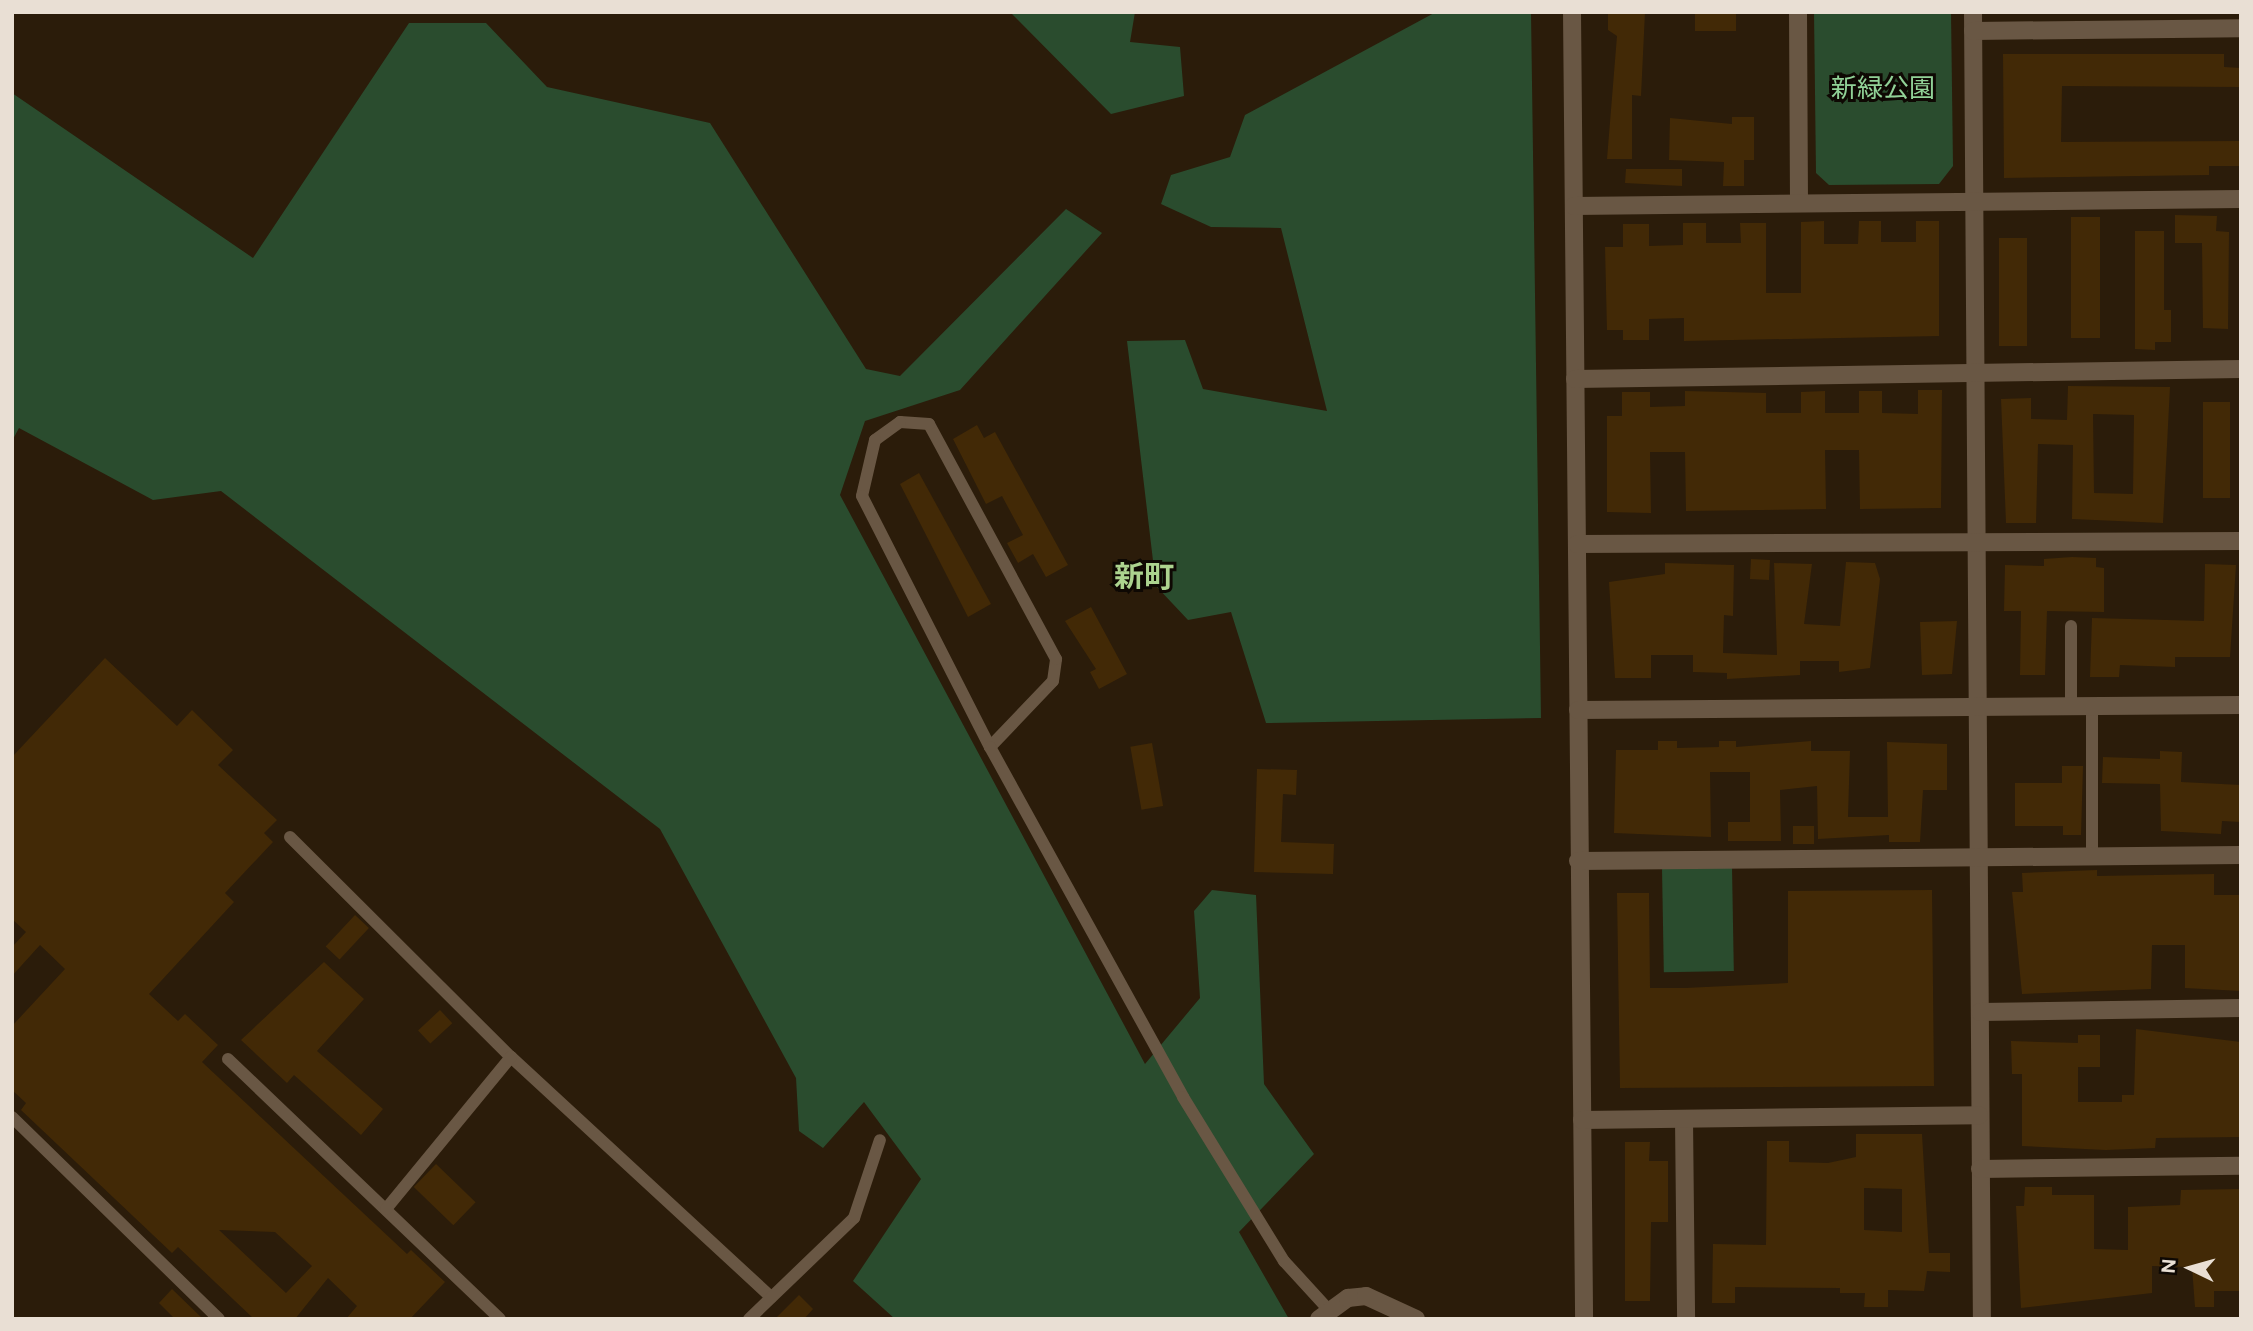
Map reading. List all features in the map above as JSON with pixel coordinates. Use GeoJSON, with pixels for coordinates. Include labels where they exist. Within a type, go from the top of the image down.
{"type":"FeatureCollection","features":[{"type":"Feature","properties":{"kind":"street"},"geometry":{"type":"LineString","coordinates":[[1572,12],[1584,1319]]}},
{"type":"Feature","properties":{"kind":"street"},"geometry":{"type":"LineString","coordinates":[[1798,12],[1799,204]]}},
{"type":"Feature","properties":{"kind":"street"},"geometry":{"type":"LineString","coordinates":[[1973,12],[1982,1319]]}},
{"type":"Feature","properties":{"kind":"street"},"geometry":{"type":"LineString","coordinates":[[1973,31],[2241,28]]}},
{"type":"Feature","properties":{"kind":"street"},"geometry":{"type":"LineString","coordinates":[[1574,206],[2241,199]]}},
{"type":"Feature","properties":{"kind":"street"},"geometry":{"type":"LineString","coordinates":[[1575,379],[2241,369]]}},
{"type":"Feature","properties":{"kind":"street"},"geometry":{"type":"LineString","coordinates":[[1577,544],[2241,541]]}},
{"type":"Feature","properties":{"kind":"street"},"geometry":{"type":"LineString","coordinates":[[1578,710],[2241,705]]}},
{"type":"Feature","properties":{"kind":"street"},"geometry":{"type":"LineString","coordinates":[[1578,861],[1978,855],[2241,855]]}},
{"type":"Feature","properties":{"kind":"street"},"geometry":{"type":"LineString","coordinates":[[1980,1013],[2241,1008]]}},
{"type":"Feature","properties":{"kind":"street"},"geometry":{"type":"LineString","coordinates":[[1582,1120],[1979,1115]]}},
{"type":"Feature","properties":{"kind":"street"},"geometry":{"type":"LineString","coordinates":[[1684,1119],[1686,1319]]}},
{"type":"Feature","properties":{"kind":"street"},"geometry":{"type":"LineString","coordinates":[[1980,1169],[2241,1166]]}},
{"type":"Feature","properties":{"kind":"street"},"geometry":{"type":"LineString","coordinates":[[1323,1313],[1366,1296],[1416,1319]]}},
{"type":"Feature","properties":{"kind":"lane"},"geometry":{"type":"LineString","coordinates":[[990,747],[1053,681],[1056,659],[929,424],[900,422],[875,440],[862,496],[990,747],[1183,1097],[1284,1261],[1323,1313]]}},
{"type":"Feature","properties":{"kind":"lane"},"geometry":{"type":"LineString","coordinates":[[2071,626],[2071,706]]}},
{"type":"Feature","properties":{"kind":"lane"},"geometry":{"type":"LineString","coordinates":[[2092,706],[2092,855]]}},
{"type":"Feature","properties":{"kind":"lane"},"geometry":{"type":"LineString","coordinates":[[290,837],[511,1057],[771,1297]]}},
{"type":"Feature","properties":{"kind":"lane"},"geometry":{"type":"LineString","coordinates":[[386,1209],[511,1057]]}},
{"type":"Feature","properties":{"kind":"lane"},"geometry":{"type":"LineString","coordinates":[[228,1059],[500,1319]]}},
{"type":"Feature","properties":{"kind":"lane"},"geometry":{"type":"LineString","coordinates":[[12,1117],[219,1319]]}},
{"type":"Feature","properties":{"kind":"lane"},"geometry":{"type":"LineString","coordinates":[[749,1319],[853,1219],[880,1140]]}},
{"type":"Feature","properties":{"kind":"green space"},"geometry":{"type":"Polygon","coordinates":[[[1010,12],[1135,12],[1130,42],[1180,47],[1184,96],[1111,114],[1010,12]]]}},
{"type":"Feature","properties":{"kind":"green space"},"geometry":{"type":"Polygon","coordinates":[[[1436,12],[1531,12],[1541,718],[1266,723],[1231,612],[1188,620],[1156,586],[1127,341],[1185,340],[1203,389],[1327,411],[1281,228],[1211,227],[1161,204],[1171,175],[1230,157],[1245,115],[1436,12]]]}},
{"type":"Feature","properties":{"kind":"green space","name":"新緑公園"},"geometry":{"type":"Polygon","coordinates":[[[1814,12],[1951,12],[1953,166],[1939,184],[1829,185],[1816,173],[1814,12]]]}},
{"type":"Feature","properties":{"kind":"green space"},"geometry":{"type":"Polygon","coordinates":[[[409,23],[486,23],[547,87],[710,123],[866,369],[900,376],[1066,209],[1102,233],[960,390],[865,421],[840,495],[1145,1064],[1200,998],[1194,911],[1212,890],[1256,895],[1264,1084],[1314,1154],[1239,1232],[1289,1319],[895,1319],[853,1281],[921,1179],[864,1102],[823,1148],[799,1131],[796,1078],[660,829],[221,491],[153,500],[19,428],[12,441],[12,93],[253,258],[409,23]]]}},
{"type":"Feature","properties":{"kind":"green space"},"geometry":{"type":"Polygon","coordinates":[[[1732,867],[1734,971],[1664,972],[1662,868],[1732,867]]]}},
{"type":"Feature","properties":{"kind":"building"},"geometry":{"type":"Polygon","coordinates":[[[1608,12],[1645,12],[1641,96],[1632,95],[1632,159],[1607,159],[1617,36],[1608,30],[1608,12]]]}},
{"type":"Feature","properties":{"kind":"building"},"geometry":{"type":"Polygon","coordinates":[[[1695,12],[1736,12],[1736,31],[1695,31],[1695,12]]]}},
{"type":"Feature","properties":{"kind":"building"},"geometry":{"type":"Polygon","coordinates":[[[2003,54],[2224,54],[2224,67],[2241,68],[2241,87],[2062,86],[2061,142],[2241,141],[2241,166],[2209,166],[2209,175],[2004,178],[2003,54]]]}},
{"type":"Feature","properties":{"kind":"building"},"geometry":{"type":"Polygon","coordinates":[[[1732,117],[1754,117],[1754,160],[1744,160],[1744,186],[1723,186],[1724,162],[1669,160],[1670,118],[1732,124],[1732,117]]]}},
{"type":"Feature","properties":{"kind":"building"},"geometry":{"type":"Polygon","coordinates":[[[1626,169],[1682,169],[1682,186],[1625,183],[1626,169]]]}},
{"type":"Feature","properties":{"kind":"building"},"geometry":{"type":"Polygon","coordinates":[[[2175,215],[2217,216],[2216,231],[2229,232],[2228,329],[2203,328],[2202,243],[2175,243],[2175,215]]]}},
{"type":"Feature","properties":{"kind":"building"},"geometry":{"type":"Polygon","coordinates":[[[2071,217],[2100,217],[2100,338],[2071,338],[2071,217]]]}},
{"type":"Feature","properties":{"kind":"building"},"geometry":{"type":"Polygon","coordinates":[[[1824,221],[1824,244],[1858,244],[1859,221],[1881,221],[1881,242],[1916,242],[1916,221],[1939,221],[1939,336],[1684,341],[1684,318],[1649,319],[1649,340],[1623,340],[1623,330],[1607,330],[1605,247],[1623,247],[1623,224],[1649,224],[1649,246],[1683,245],[1683,223],[1706,223],[1706,243],[1741,243],[1740,223],[1766,223],[1766,293],[1801,293],[1801,222],[1824,221]]]}},
{"type":"Feature","properties":{"kind":"building"},"geometry":{"type":"Polygon","coordinates":[[[2135,231],[2164,231],[2164,310],[2171,310],[2171,342],[2155,342],[2155,350],[2135,349],[2135,231]]]}},
{"type":"Feature","properties":{"kind":"building"},"geometry":{"type":"Polygon","coordinates":[[[1999,238],[2027,238],[2027,346],[1999,346],[1999,238]]]}},
{"type":"Feature","properties":{"kind":"building"},"geometry":{"type":"Polygon","coordinates":[[[2068,386],[2170,387],[2163,523],[2072,519],[2073,445],[2038,444],[2036,523],[2006,523],[2001,399],[2031,398],[2031,419],[2067,420],[2068,386]],[[2093,414],[2094,493],[2133,494],[2134,415],[2093,414]]]}},
{"type":"Feature","properties":{"kind":"building"},"geometry":{"type":"Polygon","coordinates":[[[1918,390],[1942,390],[1941,508],[1860,509],[1859,450],[1825,450],[1826,509],[1686,511],[1685,452],[1650,452],[1651,513],[1607,512],[1607,416],[1622,416],[1622,392],[1650,392],[1650,407],[1685,406],[1685,391],[1766,393],[1766,413],[1801,413],[1801,392],[1825,391],[1825,413],[1859,413],[1859,391],[1882,391],[1882,413],[1918,414],[1918,390]]]}},
{"type":"Feature","properties":{"kind":"building"},"geometry":{"type":"Polygon","coordinates":[[[2203,402],[2230,402],[2230,498],[2203,498],[2203,402]]]}},
{"type":"Feature","properties":{"kind":"building"},"geometry":{"type":"Polygon","coordinates":[[[977,425],[984,438],[995,432],[1068,565],[1046,577],[1033,554],[1018,563],[1007,543],[1023,535],[1002,496],[986,504],[953,439],[977,425]]]}},
{"type":"Feature","properties":{"kind":"building"},"geometry":{"type":"Polygon","coordinates":[[[919,473],[991,604],[968,617],[900,484],[919,473]]]}},
{"type":"Feature","properties":{"kind":"building"},"geometry":{"type":"Polygon","coordinates":[[[2096,558],[2096,567],[2104,568],[2104,612],[2047,611],[2045,675],[2020,675],[2021,611],[2004,611],[2005,565],[2044,566],[2044,559],[2096,558]]]}},
{"type":"Feature","properties":{"kind":"building"},"geometry":{"type":"Polygon","coordinates":[[[1751,559],[1770,560],[1769,580],[1750,579],[1751,559]]]}},
{"type":"Feature","properties":{"kind":"building"},"geometry":{"type":"Polygon","coordinates":[[[1846,562],[1875,563],[1880,579],[1870,668],[1839,672],[1839,661],[1800,661],[1800,675],[1727,679],[1727,673],[1693,672],[1693,655],[1651,655],[1651,678],[1615,678],[1609,582],[1665,574],[1665,563],[1734,565],[1733,616],[1724,615],[1723,653],[1777,655],[1774,563],[1812,564],[1804,624],[1840,626],[1846,562]]]}},
{"type":"Feature","properties":{"kind":"building"},"geometry":{"type":"Polygon","coordinates":[[[2205,564],[2236,565],[2230,657],[2175,657],[2175,667],[2120,665],[2119,677],[2090,677],[2092,618],[2204,621],[2205,564]]]}},
{"type":"Feature","properties":{"kind":"building"},"geometry":{"type":"Polygon","coordinates":[[[1091,607],[1127,674],[1099,689],[1090,672],[1096,669],[1065,621],[1091,607]]]}},
{"type":"Feature","properties":{"kind":"building"},"geometry":{"type":"Polygon","coordinates":[[[1957,621],[1952,674],[1922,675],[1920,622],[1957,621]]]}},
{"type":"Feature","properties":{"kind":"building"},"geometry":{"type":"Polygon","coordinates":[[[105,658],[177,726],[192,710],[233,750],[218,765],[277,820],[264,833],[273,842],[225,893],[234,902],[149,994],[178,1021],[185,1014],[218,1045],[202,1062],[407,1254],[411,1250],[445,1282],[410,1319],[346,1319],[357,1306],[328,1278],[295,1319],[254,1319],[178,1247],[172,1253],[21,1110],[26,1103],[12,1090],[12,1026],[65,969],[40,945],[12,976],[12,947],[26,932],[12,919],[12,757],[105,658]],[[219,1230],[286,1293],[312,1266],[275,1232],[219,1230]]]}},
{"type":"Feature","properties":{"kind":"building"},"geometry":{"type":"Polygon","coordinates":[[[1658,741],[1677,741],[1677,748],[1719,747],[1719,741],[1736,741],[1736,747],[1811,741],[1811,751],[1850,751],[1848,817],[1888,817],[1887,742],[1947,744],[1947,790],[1923,790],[1920,842],[1889,842],[1889,835],[1818,839],[1817,786],[1780,790],[1781,841],[1728,841],[1728,822],[1750,822],[1750,772],[1710,772],[1711,837],[1614,833],[1616,750],[1658,750],[1658,741]]]}},
{"type":"Feature","properties":{"kind":"building"},"geometry":{"type":"Polygon","coordinates":[[[1152,743],[1163,806],[1141,810],[1130,747],[1152,743]]]}},
{"type":"Feature","properties":{"kind":"building"},"geometry":{"type":"Polygon","coordinates":[[[2160,751],[2182,752],[2181,782],[2241,785],[2241,822],[2222,821],[2221,834],[2161,831],[2160,784],[2102,783],[2103,757],[2160,759],[2160,751]]]}},
{"type":"Feature","properties":{"kind":"building"},"geometry":{"type":"Polygon","coordinates":[[[2062,766],[2083,766],[2081,835],[2063,835],[2063,826],[2015,826],[2015,783],[2062,783],[2062,766]]]}},
{"type":"Feature","properties":{"kind":"building"},"geometry":{"type":"Polygon","coordinates":[[[1257,769],[1297,770],[1296,795],[1283,794],[1281,842],[1334,844],[1333,874],[1254,872],[1257,769]]]}},
{"type":"Feature","properties":{"kind":"building"},"geometry":{"type":"Polygon","coordinates":[[[1793,826],[1814,826],[1814,844],[1793,844],[1793,826]]]}},
{"type":"Feature","properties":{"kind":"building"},"geometry":{"type":"Polygon","coordinates":[[[2097,870],[2097,876],[2214,874],[2214,895],[2241,895],[2241,991],[2185,988],[2185,945],[2152,945],[2151,989],[2022,994],[2012,892],[2023,892],[2022,873],[2097,870]]]}},
{"type":"Feature","properties":{"kind":"building"},"geometry":{"type":"Polygon","coordinates":[[[1932,890],[1934,1086],[1620,1088],[1617,893],[1649,893],[1650,988],[1685,988],[1788,983],[1788,891],[1932,890]]]}},
{"type":"Feature","properties":{"kind":"building"},"geometry":{"type":"Polygon","coordinates":[[[355,915],[369,928],[340,959],[326,946],[355,915]]]}},
{"type":"Feature","properties":{"kind":"building"},"geometry":{"type":"Polygon","coordinates":[[[324,962],[364,999],[317,1051],[383,1109],[361,1135],[294,1075],[287,1083],[241,1040],[324,962]]]}},
{"type":"Feature","properties":{"kind":"building"},"geometry":{"type":"Polygon","coordinates":[[[440,1010],[452,1023],[430,1044],[418,1030],[440,1010]]]}},
{"type":"Feature","properties":{"kind":"building"},"geometry":{"type":"Polygon","coordinates":[[[2136,1029],[2241,1042],[2241,1137],[2156,1138],[2155,1148],[2106,1150],[2022,1146],[2022,1074],[2012,1074],[2011,1041],[2078,1043],[2078,1035],[2100,1035],[2100,1067],[2078,1067],[2078,1102],[2122,1102],[2122,1095],[2134,1095],[2136,1029]]]}},
{"type":"Feature","properties":{"kind":"building"},"geometry":{"type":"Polygon","coordinates":[[[1856,1134],[1922,1134],[1929,1253],[1950,1253],[1950,1272],[1927,1271],[1924,1291],[1888,1290],[1888,1307],[1864,1307],[1865,1293],[1840,1293],[1840,1288],[1735,1287],[1735,1303],[1712,1303],[1713,1244],[1766,1245],[1767,1141],[1789,1141],[1789,1162],[1828,1163],[1856,1157],[1856,1134]],[[1864,1188],[1864,1230],[1902,1232],[1902,1189],[1864,1188]]]}},
{"type":"Feature","properties":{"kind":"building"},"geometry":{"type":"Polygon","coordinates":[[[1625,1142],[1650,1142],[1649,1161],[1668,1161],[1668,1222],[1651,1222],[1650,1301],[1625,1301],[1625,1142]]]}},
{"type":"Feature","properties":{"kind":"building"},"geometry":{"type":"Polygon","coordinates":[[[436,1164],[476,1202],[453,1225],[414,1187],[436,1164]]]}},
{"type":"Feature","properties":{"kind":"building"},"geometry":{"type":"Polygon","coordinates":[[[2025,1187],[2052,1187],[2052,1195],[2094,1195],[2094,1249],[2128,1250],[2128,1207],[2180,1205],[2181,1190],[2241,1189],[2241,1291],[2214,1291],[2214,1307],[2195,1307],[2192,1267],[2152,1266],[2152,1293],[2021,1308],[2016,1206],[2024,1206],[2025,1187]]]}},
{"type":"Feature","properties":{"kind":"building"},"geometry":{"type":"Polygon","coordinates":[[[172,1289],[203,1319],[175,1319],[159,1303],[172,1289]]]}},
{"type":"Feature","properties":{"kind":"building"},"geometry":{"type":"Polygon","coordinates":[[[799,1295],[813,1309],[804,1319],[775,1319],[799,1295]]]}},
{"type":"Feature","properties":{"kind":"district","name":"新町"},"geometry":{"type":"Point","coordinates":[1144,577]}}]}
